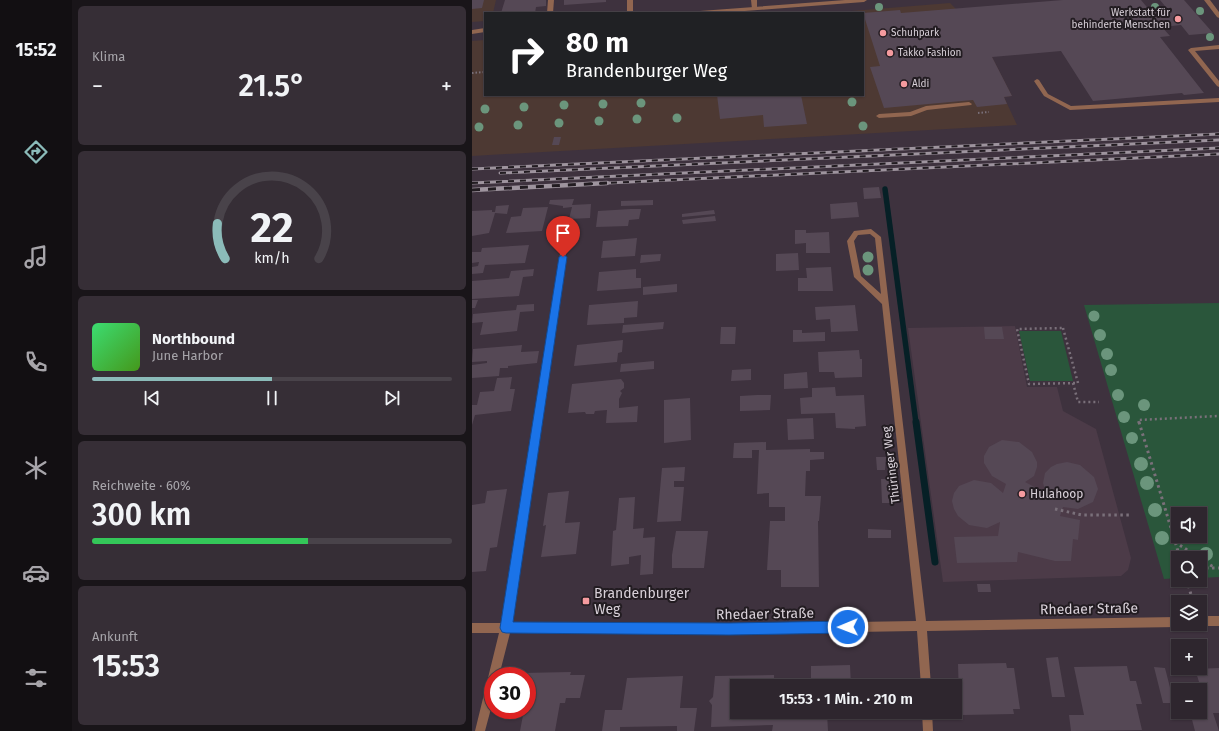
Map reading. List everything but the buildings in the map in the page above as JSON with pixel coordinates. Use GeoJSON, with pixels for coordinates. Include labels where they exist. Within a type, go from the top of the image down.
{"type":"FeatureCollection","features":[{"type":"Feature","properties":{"kind":"street"},"geometry":{"type":"LineString","coordinates":[[550,12],[551,0]]}},
{"type":"Feature","properties":{"kind":"street"},"geometry":{"type":"LineString","coordinates":[[630,0],[630,12]]}},
{"type":"Feature","properties":{"kind":"street"},"geometry":{"type":"LineString","coordinates":[[754,0],[756,9]]}},
{"type":"Feature","properties":{"kind":"street"},"geometry":{"type":"LineString","coordinates":[[714,12],[864,0]]}},
{"type":"Feature","properties":{"kind":"street"},"geometry":{"type":"LineString","coordinates":[[1207,0],[1219,16]]}},
{"type":"Feature","properties":{"kind":"street"},"geometry":{"type":"LineString","coordinates":[[472,32],[484,30]]}},
{"type":"Feature","properties":{"kind":"street"},"geometry":{"type":"LineString","coordinates":[[1219,47],[1191,50],[1219,85]]}},
{"type":"Feature","properties":{"kind":"street"},"geometry":{"type":"LineString","coordinates":[[1037,81],[1046,95],[1070,108],[1219,100]]}},
{"type":"Feature","properties":{"kind":"street"},"geometry":{"type":"LineString","coordinates":[[879,116],[911,114],[926,108],[969,104]]}},
{"type":"Feature","properties":{"kind":"street","name":"Thüringer Weg"},"geometry":{"type":"LineString","coordinates":[[884,302],[858,277],[850,241],[856,233],[871,232],[878,237],[884,302],[922,626],[926,679]]}},
{"type":"Feature","properties":{"kind":"street"},"geometry":{"type":"LineString","coordinates":[[496,667],[506,628],[565,241]]}},
{"type":"Feature","properties":{"kind":"street"},"geometry":{"type":"LineString","coordinates":[[1207,621],[1219,621]]}},
{"type":"Feature","properties":{"kind":"street","name":"Rhedaer Straße"},"geometry":{"type":"LineString","coordinates":[[472,628],[729,629],[1171,622]]}},
{"type":"Feature","properties":{"kind":"street"},"geometry":{"type":"LineString","coordinates":[[480,731],[484,715]]}},
{"type":"Feature","properties":{"kind":"street"},"geometry":{"type":"LineString","coordinates":[[927,719],[928,731]]}},
{"type":"Feature","properties":{"kind":"path"},"geometry":{"type":"LineString","coordinates":[[472,73],[484,72]]}},
{"type":"Feature","properties":{"kind":"path"},"geometry":{"type":"LineString","coordinates":[[1063,328],[1078,383],[1073,383],[1029,384],[1017,329],[1063,328]]}},
{"type":"Feature","properties":{"kind":"path"},"geometry":{"type":"LineString","coordinates":[[1073,383],[1078,402],[1099,402]]}},
{"type":"Feature","properties":{"kind":"path"},"geometry":{"type":"LineString","coordinates":[[1171,526],[1138,420],[1219,416]]}},
{"type":"Feature","properties":{"kind":"path"},"geometry":{"type":"LineString","coordinates":[[1055,509],[1082,515],[1132,515]]}},
{"type":"Feature","properties":{"kind":"path"},"geometry":{"type":"LineString","coordinates":[[1178,543],[1217,568]]}},
{"type":"Feature","properties":{"kind":"shaded area"},"geometry":{"type":"Polygon","coordinates":[[[472,0],[496,0],[493,12],[484,12],[484,21],[472,22],[472,0]]]}},
{"type":"Feature","properties":{"kind":"shaded area"},"geometry":{"type":"Polygon","coordinates":[[[950,3],[956,9],[981,58],[992,57],[1012,96],[1004,97],[1017,125],[472,156],[472,41],[484,40],[484,96],[864,96],[864,12],[839,12],[950,3]]]}},
{"type":"Feature","properties":{"kind":"shaded area","name":"Hulahoop"},"geometry":{"type":"Polygon","coordinates":[[[1015,326],[1027,387],[1057,387],[1063,411],[1096,429],[1131,558],[1128,570],[1121,576],[943,582],[908,328],[1015,326]]]}},
{"type":"Feature","properties":{"kind":"green space"},"geometry":{"type":"Polygon","coordinates":[[[1219,303],[1219,577],[1207,578],[1207,551],[1171,551],[1171,578],[1164,579],[1084,305],[1219,303]]]}},
{"type":"Feature","properties":{"kind":"green space"},"geometry":{"type":"Polygon","coordinates":[[[1019,331],[1061,331],[1073,381],[1030,381],[1019,331]]]}},
{"type":"Feature","properties":{"kind":"waterway"},"geometry":{"type":"LineString","coordinates":[[885,189],[916,423]]}},
{"type":"Feature","properties":{"kind":"waterway"},"geometry":{"type":"LineString","coordinates":[[916,422],[935,562]]}},
{"type":"Feature","properties":{"kind":"railway"},"geometry":{"type":"LineString","coordinates":[[472,169],[1219,134]]}},
{"type":"Feature","properties":{"kind":"railway"},"geometry":{"type":"LineString","coordinates":[[500,173],[1219,140]]}},
{"type":"Feature","properties":{"kind":"railway"},"geometry":{"type":"LineString","coordinates":[[472,183],[1219,148]]}},
{"type":"Feature","properties":{"kind":"railway"},"geometry":{"type":"LineString","coordinates":[[595,184],[1219,154]]}},
{"type":"Feature","properties":{"kind":"railway"},"geometry":{"type":"LineString","coordinates":[[595,184],[607,183]]}},
{"type":"Feature","properties":{"kind":"railway"},"geometry":{"type":"LineString","coordinates":[[587,184],[595,184]]}},
{"type":"Feature","properties":{"kind":"railway"},"geometry":{"type":"LineString","coordinates":[[472,190],[595,184]]}},
{"type":"Feature","properties":{"kind":"place","name":"Werkstatt für behinderte Menschen"},"geometry":{"type":"Point","coordinates":[1178,19]}},
{"type":"Feature","properties":{"kind":"place","name":"Schuhpark"},"geometry":{"type":"Point","coordinates":[883,33]}},
{"type":"Feature","properties":{"kind":"place","name":"Takko Fashion"},"geometry":{"type":"Point","coordinates":[890,53]}},
{"type":"Feature","properties":{"kind":"place","name":"Aldi"},"geometry":{"type":"Point","coordinates":[904,84]}},
{"type":"Feature","properties":{"kind":"place","name":"Hulahoop"},"geometry":{"type":"Point","coordinates":[1022,494]}},
{"type":"Feature","properties":{"kind":"place","name":"Brandenburger Weg"},"geometry":{"type":"Point","coordinates":[586,601]}},
{"type":"Feature","properties":{"kind":"route"},"geometry":{"type":"LineString","coordinates":[[563,257],[506,628],[729,629],[848,627]]}}]}
